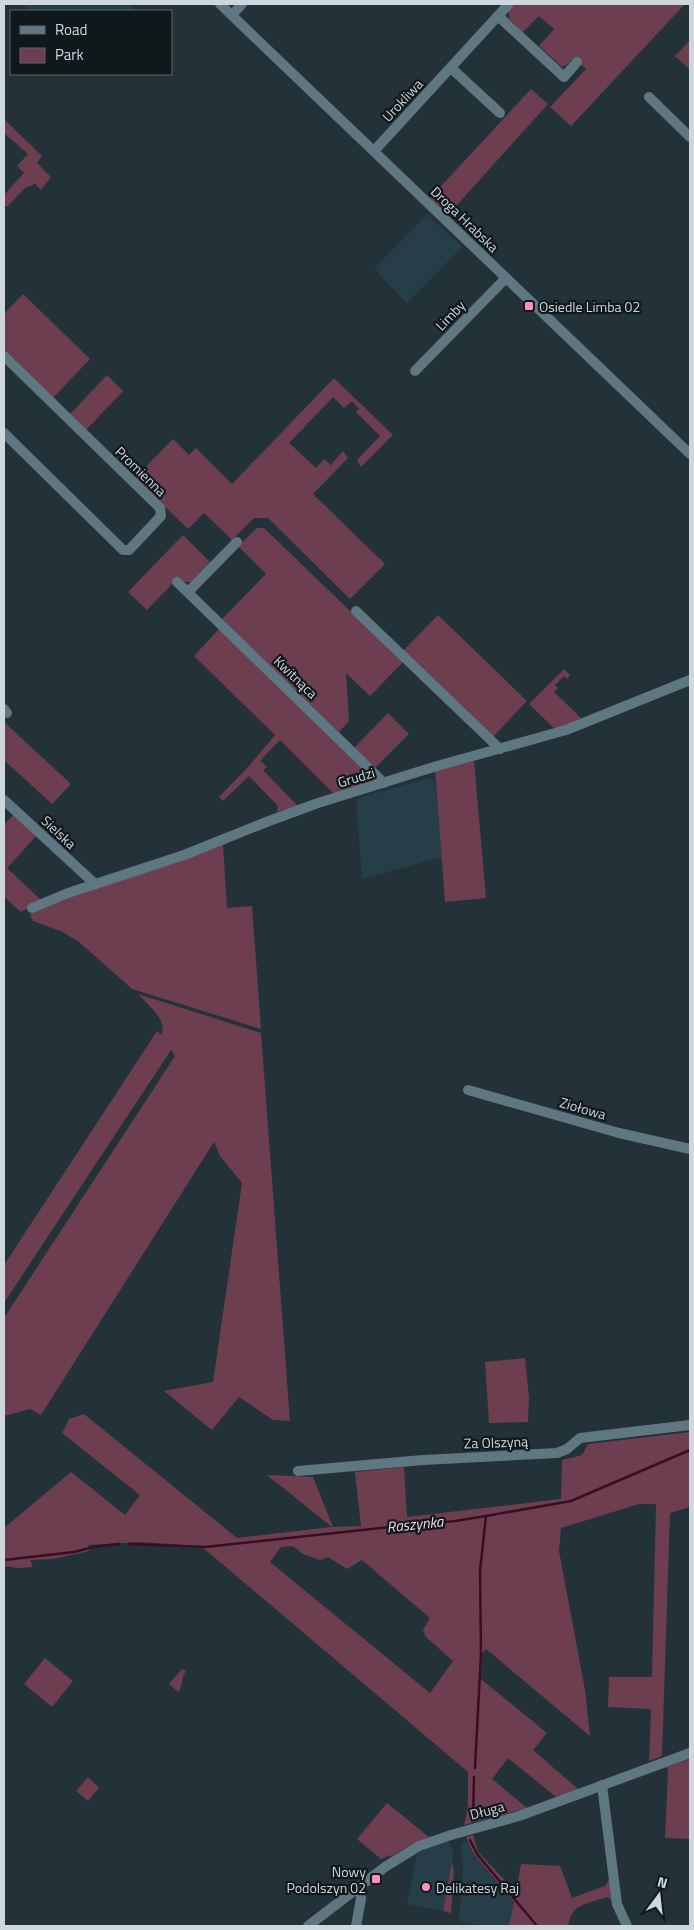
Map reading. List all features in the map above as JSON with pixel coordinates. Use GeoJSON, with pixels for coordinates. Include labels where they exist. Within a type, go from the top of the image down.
{"type":"FeatureCollection","features":[{"type":"Feature","properties":{"kind":"street","name":"Droga Hrabska"},"geometry":{"type":"LineString","coordinates":[[220,4],[690,454]]}},
{"type":"Feature","properties":{"kind":"street"},"geometry":{"type":"LineString","coordinates":[[232,15],[242,4]]}},
{"type":"Feature","properties":{"kind":"street","name":"Urokliwa"},"geometry":{"type":"LineString","coordinates":[[374,151],[508,5]]}},
{"type":"Feature","properties":{"kind":"street"},"geometry":{"type":"LineString","coordinates":[[498,16],[564,77],[577,62]]}},
{"type":"Feature","properties":{"kind":"street"},"geometry":{"type":"LineString","coordinates":[[451,68],[500,113]]}},
{"type":"Feature","properties":{"kind":"street"},"geometry":{"type":"LineString","coordinates":[[649,97],[690,137]]}},
{"type":"Feature","properties":{"kind":"street","name":"Limby"},"geometry":{"type":"LineString","coordinates":[[415,371],[506,278]]}},
{"type":"Feature","properties":{"kind":"street","name":"Promienna"},"geometry":{"type":"LineString","coordinates":[[4,356],[160,508],[161,516],[129,550],[123,550],[4,432]]}},
{"type":"Feature","properties":{"kind":"street"},"geometry":{"type":"LineString","coordinates":[[188,592],[236,542]]}},
{"type":"Feature","properties":{"kind":"street","name":"Kwitnąca"},"geometry":{"type":"LineString","coordinates":[[177,582],[384,783]]}},
{"type":"Feature","properties":{"kind":"street"},"geometry":{"type":"LineString","coordinates":[[356,611],[500,749]]}},
{"type":"Feature","properties":{"kind":"street","name":"Grudzi"},"geometry":{"type":"LineString","coordinates":[[32,908],[95,884],[184,855],[269,820],[318,803],[437,766],[566,730],[690,680]]}},
{"type":"Feature","properties":{"kind":"street","name":"Sielska"},"geometry":{"type":"LineString","coordinates":[[4,800],[95,884]]}},
{"type":"Feature","properties":{"kind":"street","name":"Ziołowa"},"geometry":{"type":"LineString","coordinates":[[468,1090],[619,1132],[690,1149]]}},
{"type":"Feature","properties":{"kind":"street","name":"Za Olszyną"},"geometry":{"type":"LineString","coordinates":[[298,1471],[423,1460],[557,1453],[567,1449],[580,1438],[690,1425]]}},
{"type":"Feature","properties":{"kind":"street","name":"Długa"},"geometry":{"type":"LineString","coordinates":[[308,1926],[410,1850],[430,1841],[519,1816],[690,1753]]}},
{"type":"Feature","properties":{"kind":"street"},"geometry":{"type":"LineString","coordinates":[[602,1785],[617,1904],[627,1926]]}},
{"type":"Feature","properties":{"kind":"street"},"geometry":{"type":"LineString","coordinates":[[356,1926],[361,1899],[360,1886]]}},
{"type":"Feature","properties":{"kind":"shaded area"},"geometry":{"type":"Polygon","coordinates":[[[23,4],[127,4],[133,9],[132,10],[29,10],[23,4]]]}},
{"type":"Feature","properties":{"kind":"shaded area"},"geometry":{"type":"Polygon","coordinates":[[[427,214],[462,247],[407,303],[374,269],[427,214]]]}},
{"type":"Feature","properties":{"kind":"shaded area"},"geometry":{"type":"Polygon","coordinates":[[[429,778],[435,782],[442,857],[362,879],[356,799],[429,778]]]}},
{"type":"Feature","properties":{"kind":"shaded area"},"geometry":{"type":"Polygon","coordinates":[[[463,1841],[469,1843],[473,1853],[514,1902],[509,1926],[482,1926],[459,1921],[463,1870],[461,1848],[463,1841]]]}},
{"type":"Feature","properties":{"kind":"shaded area"},"geometry":{"type":"Polygon","coordinates":[[[449,1842],[453,1848],[452,1861],[443,1911],[407,1904],[417,1853],[429,1847],[449,1842]]]}},
{"type":"Feature","properties":{"kind":"green space"},"geometry":{"type":"Polygon","coordinates":[[[507,4],[685,4],[571,126],[550,107],[586,69],[574,58],[565,66],[561,66],[539,46],[554,29],[539,16],[523,32],[509,19],[509,11],[512,8],[507,4]]]}},
{"type":"Feature","properties":{"kind":"green space"},"geometry":{"type":"Polygon","coordinates":[[[690,40],[690,70],[675,56],[690,40]]]}},
{"type":"Feature","properties":{"kind":"green space"},"geometry":{"type":"Polygon","coordinates":[[[531,89],[548,104],[447,216],[430,198],[531,89]]]}},
{"type":"Feature","properties":{"kind":"green space"},"geometry":{"type":"Polygon","coordinates":[[[4,119],[42,156],[37,163],[51,177],[41,190],[35,184],[25,188],[7,207],[4,204],[4,195],[24,173],[17,166],[28,154],[4,133],[4,119]]]}},
{"type":"Feature","properties":{"kind":"green space"},"geometry":{"type":"Polygon","coordinates":[[[23,294],[90,359],[53,398],[4,349],[4,314],[23,294]]]}},
{"type":"Feature","properties":{"kind":"green space"},"geometry":{"type":"Polygon","coordinates":[[[107,375],[123,391],[86,430],[70,414],[107,375]]]}},
{"type":"Feature","properties":{"kind":"green space"},"geometry":{"type":"Polygon","coordinates":[[[334,378],[393,435],[361,467],[357,460],[380,436],[356,412],[359,409],[352,401],[344,408],[333,397],[289,443],[316,468],[324,459],[331,465],[343,451],[348,458],[313,494],[385,564],[350,599],[268,518],[254,518],[232,540],[204,513],[188,529],[135,478],[173,439],[189,455],[196,448],[232,484],[334,378]]]}},
{"type":"Feature","properties":{"kind":"green space"},"geometry":{"type":"Polygon","coordinates":[[[257,528],[264,528],[403,662],[370,696],[346,673],[349,721],[339,732],[222,619],[266,574],[238,546],[257,528]]]}},
{"type":"Feature","properties":{"kind":"green space"},"geometry":{"type":"Polygon","coordinates":[[[183,535],[210,562],[191,582],[184,582],[179,577],[147,610],[128,592],[183,535]]]}},
{"type":"Feature","properties":{"kind":"green space"},"geometry":{"type":"Polygon","coordinates":[[[438,615],[527,701],[493,737],[403,651],[438,615]]]}},
{"type":"Feature","properties":{"kind":"green space"},"geometry":{"type":"Polygon","coordinates":[[[220,628],[376,780],[335,795],[280,740],[260,761],[267,767],[263,770],[298,806],[277,812],[278,806],[249,776],[223,801],[219,797],[275,735],[194,656],[220,628]]]}},
{"type":"Feature","properties":{"kind":"green space"},"geometry":{"type":"Polygon","coordinates":[[[564,669],[570,675],[567,679],[564,676],[555,685],[558,688],[554,692],[583,720],[556,730],[529,704],[564,669]]]}},
{"type":"Feature","properties":{"kind":"green space"},"geometry":{"type":"Polygon","coordinates":[[[388,713],[409,734],[375,768],[354,748],[388,713]]]}},
{"type":"Feature","properties":{"kind":"green space"},"geometry":{"type":"Polygon","coordinates":[[[4,722],[71,784],[52,804],[4,760],[4,722]]]}},
{"type":"Feature","properties":{"kind":"green space"},"geometry":{"type":"Polygon","coordinates":[[[474,761],[486,898],[445,902],[435,771],[474,761]]]}},
{"type":"Feature","properties":{"kind":"green space"},"geometry":{"type":"Polygon","coordinates":[[[14,814],[37,835],[7,868],[41,900],[21,912],[4,897],[4,825],[14,814]]]}},
{"type":"Feature","properties":{"kind":"green space"},"geometry":{"type":"Polygon","coordinates":[[[223,844],[227,908],[252,906],[261,1029],[132,989],[79,942],[61,931],[33,921],[30,915],[34,909],[223,844]]]}},
{"type":"Feature","properties":{"kind":"green space"},"geometry":{"type":"Polygon","coordinates":[[[138,994],[261,1033],[290,1421],[273,1420],[239,1397],[212,1430],[164,1391],[213,1382],[242,1183],[220,1156],[214,1142],[41,1415],[30,1409],[4,1416],[4,1318],[175,1056],[171,1050],[4,1303],[4,1265],[157,1031],[161,1035],[163,1030],[160,1019],[138,994]]]}},
{"type":"Feature","properties":{"kind":"green space"},"geometry":{"type":"Polygon","coordinates":[[[525,1358],[529,1398],[528,1422],[489,1423],[485,1362],[525,1358]]]}},
{"type":"Feature","properties":{"kind":"green space"},"geometry":{"type":"Polygon","coordinates":[[[84,1414],[237,1538],[332,1527],[267,1475],[313,1477],[333,1527],[361,1526],[355,1472],[404,1467],[407,1517],[561,1499],[562,1460],[582,1455],[588,1444],[690,1432],[690,1507],[670,1513],[662,1756],[649,1761],[651,1709],[608,1707],[609,1677],[652,1677],[656,1504],[639,1504],[561,1528],[559,1551],[585,1690],[590,1736],[486,1649],[482,1654],[481,1679],[547,1733],[533,1750],[578,1789],[556,1797],[508,1758],[492,1779],[527,1808],[464,1825],[468,1808],[468,1772],[201,1546],[140,1542],[88,1545],[89,1551],[53,1559],[30,1560],[33,1567],[18,1568],[4,1566],[4,1528],[71,1472],[125,1515],[140,1495],[62,1433],[69,1419],[84,1414]],[[293,1546],[281,1547],[270,1562],[430,1693],[453,1661],[426,1637],[423,1630],[430,1618],[362,1560],[347,1569],[328,1557],[320,1560],[303,1554],[293,1546]]]}},
{"type":"Feature","properties":{"kind":"green space"},"geometry":{"type":"Polygon","coordinates":[[[45,1658],[73,1681],[52,1707],[24,1684],[45,1658]]]}},
{"type":"Feature","properties":{"kind":"green space"},"geometry":{"type":"Polygon","coordinates":[[[182,1669],[186,1671],[178,1692],[169,1684],[182,1669]]]}},
{"type":"Feature","properties":{"kind":"green space"},"geometry":{"type":"Polygon","coordinates":[[[690,1759],[690,1839],[665,1838],[667,1767],[690,1759]]]}},
{"type":"Feature","properties":{"kind":"green space"},"geometry":{"type":"Polygon","coordinates":[[[88,1777],[99,1788],[88,1801],[76,1791],[88,1777]]]}},
{"type":"Feature","properties":{"kind":"green space"},"geometry":{"type":"Polygon","coordinates":[[[387,1803],[429,1837],[410,1845],[391,1857],[390,1855],[381,1859],[357,1839],[387,1803]]]}},
{"type":"Feature","properties":{"kind":"green space"},"geometry":{"type":"Polygon","coordinates":[[[473,1835],[478,1852],[516,1892],[521,1864],[560,1866],[572,1898],[605,1886],[610,1878],[612,1900],[607,1897],[587,1903],[573,1913],[568,1926],[509,1926],[514,1902],[473,1853],[466,1837],[473,1835]]]}},
{"type":"Feature","properties":{"kind":"green space"},"geometry":{"type":"Polygon","coordinates":[[[452,1861],[454,1871],[451,1913],[443,1911],[452,1861]]]}},
{"type":"Feature","properties":{"kind":"waterway","name":"Raszynka"},"geometry":{"type":"LineString","coordinates":[[129,1544],[205,1547],[455,1521],[486,1516],[571,1501],[690,1450]]}},
{"type":"Feature","properties":{"kind":"waterway"},"geometry":{"type":"LineString","coordinates":[[475,1768],[481,1653],[480,1571],[486,1516]]}},
{"type":"Feature","properties":{"kind":"waterway","name":"Raszynka"},"geometry":{"type":"LineString","coordinates":[[4,1560],[74,1552],[93,1547],[119,1544]]}},
{"type":"Feature","properties":{"kind":"waterway"},"geometry":{"type":"LineString","coordinates":[[473,1819],[474,1777]]}},
{"type":"Feature","properties":{"kind":"waterway"},"geometry":{"type":"LineString","coordinates":[[470,1840],[477,1854],[537,1926]]}},
{"type":"Feature","properties":{"kind":"place","name":"Osiedle Limba 02"},"geometry":{"type":"Point","coordinates":[529,306]}},
{"type":"Feature","properties":{"kind":"place","name":"Nowy Podolszyn 02"},"geometry":{"type":"Point","coordinates":[376,1879]}},
{"type":"Feature","properties":{"kind":"place","name":"Delikatesy Raj"},"geometry":{"type":"Point","coordinates":[426,1887]}}]}
